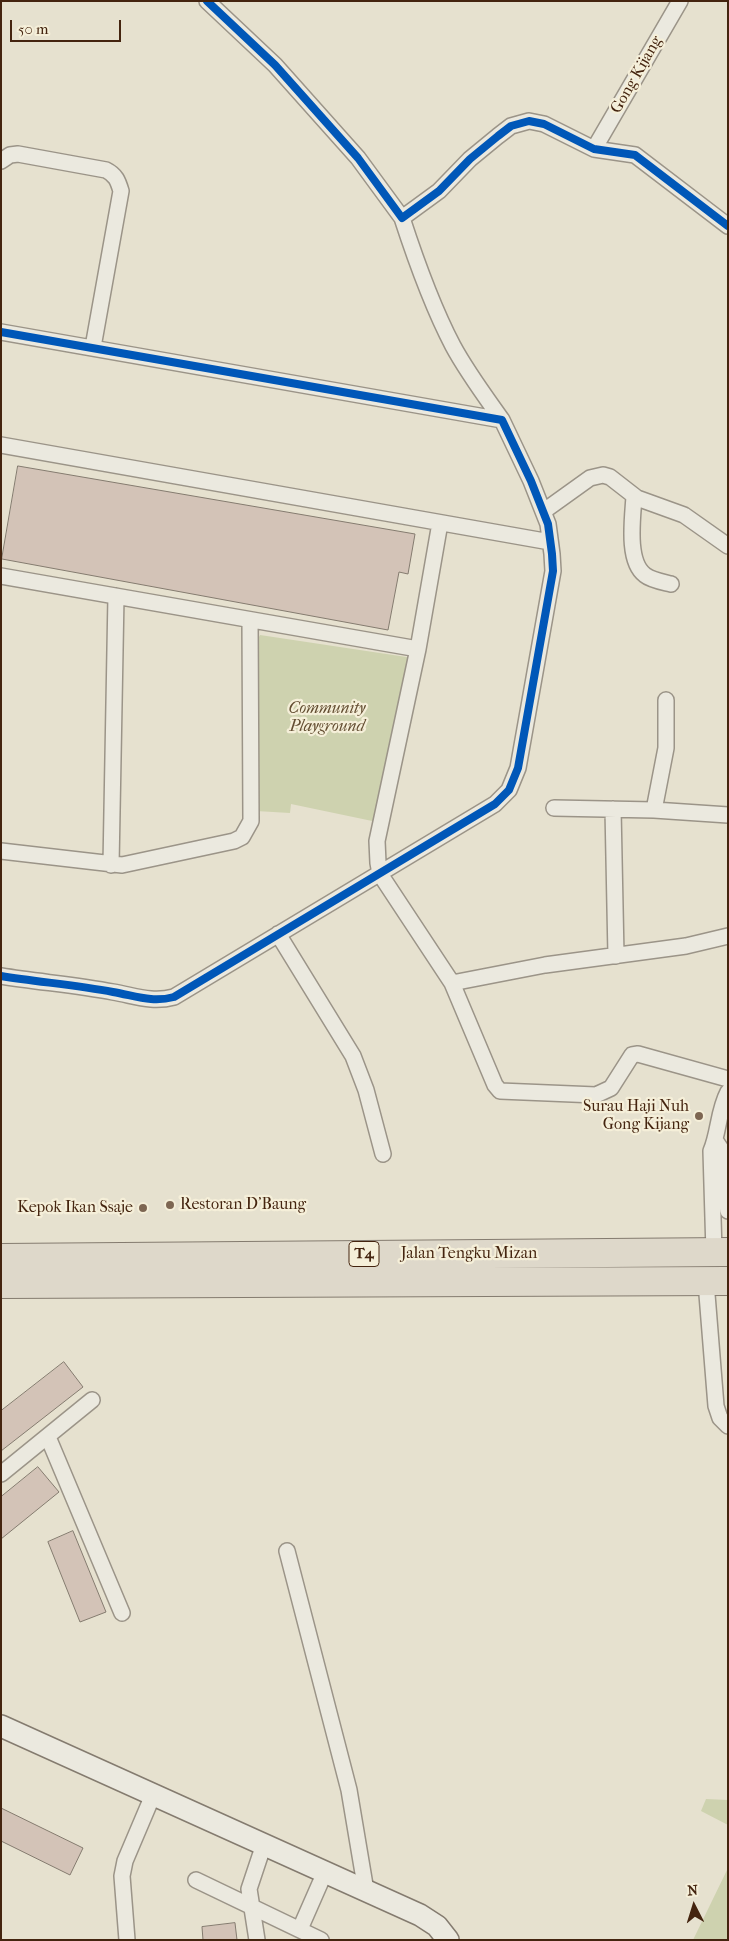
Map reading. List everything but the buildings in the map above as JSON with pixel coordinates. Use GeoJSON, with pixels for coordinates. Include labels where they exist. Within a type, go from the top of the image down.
{"type":"FeatureCollection","features":[{"type":"Feature","properties":{"kind":"highway","name":"Jalan Tengku Mizan"},"geometry":{"type":"LineString","coordinates":[[1,1258],[721,1252]]}},
{"type":"Feature","properties":{"kind":"highway","name":"Jalan Tengku Mizan"},"geometry":{"type":"LineString","coordinates":[[1,1284],[717,1281]]}},
{"type":"Feature","properties":{"kind":"street"},"geometry":{"type":"LineString","coordinates":[[1,976],[114,992],[148,1001],[161,1001],[174,997],[380,874],[445,832],[495,804],[509,790],[515,778],[552,571],[548,524],[544,512],[502,420],[452,345],[417,264],[402,218],[358,158],[275,65],[206,1]]}},
{"type":"Feature","properties":{"kind":"street","name":"Gong Kijang"},"geometry":{"type":"LineString","coordinates":[[594,149],[680,1]]}},
{"type":"Feature","properties":{"kind":"street"},"geometry":{"type":"LineString","coordinates":[[402,218],[439,191],[484,148],[511,126],[521,122],[537,121],[594,149],[635,155],[728,226]]}},
{"type":"Feature","properties":{"kind":"street"},"geometry":{"type":"LineString","coordinates":[[1,161],[10,155],[28,156],[106,170],[118,180],[121,191],[93,347]]}},
{"type":"Feature","properties":{"kind":"street"},"geometry":{"type":"LineString","coordinates":[[1,332],[502,420]]}},
{"type":"Feature","properties":{"kind":"street"},"geometry":{"type":"LineString","coordinates":[[1,445],[550,542]]}},
{"type":"Feature","properties":{"kind":"street"},"geometry":{"type":"LineString","coordinates":[[544,512],[595,476],[610,477],[634,496],[684,515],[728,546]]}},
{"type":"Feature","properties":{"kind":"street"},"geometry":{"type":"LineString","coordinates":[[634,496],[632,532],[638,566],[646,576],[671,584]]}},
{"type":"Feature","properties":{"kind":"street"},"geometry":{"type":"LineString","coordinates":[[440,523],[418,650],[377,841],[380,874],[452,983],[495,1085],[500,1091],[596,1095],[611,1088],[632,1055],[638,1054],[728,1078]]}},
{"type":"Feature","properties":{"kind":"street"},"geometry":{"type":"LineString","coordinates":[[1,576],[418,650]]}},
{"type":"Feature","properties":{"kind":"street"},"geometry":{"type":"LineString","coordinates":[[112,865],[116,596]]}},
{"type":"Feature","properties":{"kind":"street"},"geometry":{"type":"LineString","coordinates":[[1,851],[122,865],[234,841],[242,836],[249,827],[251,820],[250,620]]}},
{"type":"Feature","properties":{"kind":"street"},"geometry":{"type":"LineString","coordinates":[[654,810],[666,748],[666,700]]}},
{"type":"Feature","properties":{"kind":"street"},"geometry":{"type":"LineString","coordinates":[[554,808],[654,810],[728,815]]}},
{"type":"Feature","properties":{"kind":"street"},"geometry":{"type":"LineString","coordinates":[[614,809],[616,956]]}},
{"type":"Feature","properties":{"kind":"street"},"geometry":{"type":"LineString","coordinates":[[278,934],[353,1056],[366,1090],[383,1154]]}},
{"type":"Feature","properties":{"kind":"street"},"geometry":{"type":"LineString","coordinates":[[452,983],[728,936]]}},
{"type":"Feature","properties":{"kind":"street"},"geometry":{"type":"LineString","coordinates":[[721,1252],[710,1165],[711,1151],[715,1140],[721,1104],[728,1092]]}},
{"type":"Feature","properties":{"kind":"street"},"geometry":{"type":"LineString","coordinates":[[715,1140],[721,1149],[728,1210]]}},
{"type":"Feature","properties":{"kind":"street"},"geometry":{"type":"LineString","coordinates":[[717,1281],[716,1406],[725,1420]]}},
{"type":"Feature","properties":{"kind":"street"},"geometry":{"type":"LineString","coordinates":[[1,1474],[92,1400]]}},
{"type":"Feature","properties":{"kind":"street"},"geometry":{"type":"LineString","coordinates":[[48,1437],[122,1613]]}},
{"type":"Feature","properties":{"kind":"street"},"geometry":{"type":"LineString","coordinates":[[287,1551],[349,1790],[366,1891]]}},
{"type":"Feature","properties":{"kind":"street"},"geometry":{"type":"LineString","coordinates":[[1,1726],[420,1915],[437,1926],[448,1940]]}},
{"type":"Feature","properties":{"kind":"street"},"geometry":{"type":"LineString","coordinates":[[127,1940],[122,1876],[125,1861],[153,1794]]}},
{"type":"Feature","properties":{"kind":"street"},"geometry":{"type":"LineString","coordinates":[[257,1940],[251,1906],[250,1884],[264,1844]]}},
{"type":"Feature","properties":{"kind":"street"},"geometry":{"type":"LineString","coordinates":[[300,1929],[325,1872]]}},
{"type":"Feature","properties":{"kind":"street"},"geometry":{"type":"LineString","coordinates":[[196,1880],[321,1940]]}},
{"type":"Feature","properties":{"kind":"green space","name":"Community Playground"},"geometry":{"type":"Polygon","coordinates":[[[260,635],[413,658],[377,822],[291,804],[290,813],[256,811],[256,643],[260,635]]]}},
{"type":"Feature","properties":{"kind":"green space"},"geometry":{"type":"Polygon","coordinates":[[[706,1799],[728,1800],[728,1825],[701,1811],[706,1799]]]}},
{"type":"Feature","properties":{"kind":"green space"},"geometry":{"type":"Polygon","coordinates":[[[728,1868],[728,1940],[693,1940],[728,1868]]]}},
{"type":"Feature","properties":{"kind":"cycle path"},"geometry":{"type":"LineString","coordinates":[[207,1],[275,65],[358,158],[402,218],[439,191],[470,159],[511,126],[529,121],[544,124],[594,149],[635,155],[728,226]]}},
{"type":"Feature","properties":{"kind":"cycle path"},"geometry":{"type":"LineString","coordinates":[[1,332],[502,420],[531,481],[548,524],[553,571],[518,768],[509,790],[495,804],[174,997],[166,999],[144,998],[1,976]]}},
{"type":"Feature","properties":{"kind":"place","name":"Surau Haji Nuh Gong Kijang"},"geometry":{"type":"Point","coordinates":[699,1116]}},
{"type":"Feature","properties":{"kind":"place","name":"Restoran D'Baung"},"geometry":{"type":"Point","coordinates":[170,1205]}},
{"type":"Feature","properties":{"kind":"place","name":"Kepok Ikan Ssaje"},"geometry":{"type":"Point","coordinates":[143,1208]}}]}
